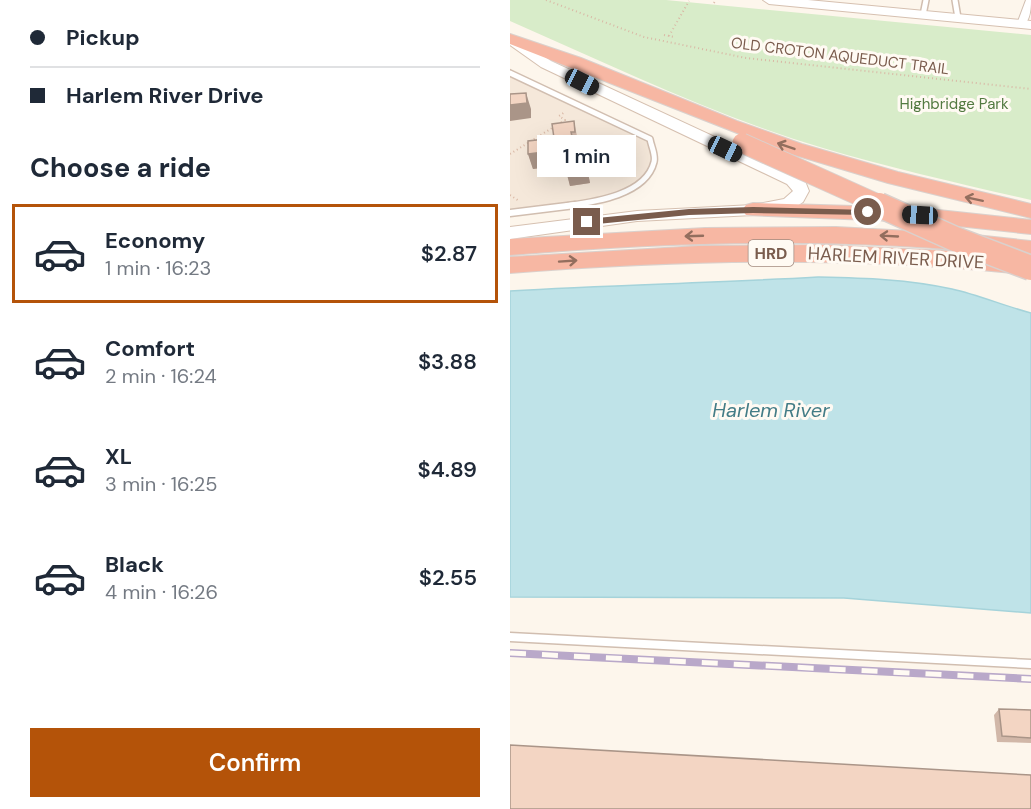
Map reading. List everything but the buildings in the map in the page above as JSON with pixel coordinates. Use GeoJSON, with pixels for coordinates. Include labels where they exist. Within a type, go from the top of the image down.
{"type":"FeatureCollection","features":[{"type":"Feature","properties":{"kind":"highway"},"geometry":{"type":"LineString","coordinates":[[511,39],[578,73],[742,143],[946,235],[1031,268]]}},
{"type":"Feature","properties":{"kind":"highway"},"geometry":{"type":"LineString","coordinates":[[511,39],[562,56],[682,107],[795,149],[919,186],[1031,211]]}},
{"type":"Feature","properties":{"kind":"highway"},"geometry":{"type":"LineString","coordinates":[[753,210],[920,215],[1031,227]]}},
{"type":"Feature","properties":{"kind":"highway","name":"HARLEM RIVER DRIVE"},"geometry":{"type":"LineString","coordinates":[[510,247],[706,235],[827,234],[902,236],[1031,249]]}},
{"type":"Feature","properties":{"kind":"highway","name":"HARLEM RIVER DRIVE"},"geometry":{"type":"LineString","coordinates":[[510,265],[687,254],[801,253],[888,254],[1031,268]]}},
{"type":"Feature","properties":{"kind":"main road"},"geometry":{"type":"LineString","coordinates":[[769,0],[861,4],[923,15],[1026,24]]}},
{"type":"Feature","properties":{"kind":"main road"},"geometry":{"type":"LineString","coordinates":[[510,233],[637,216],[753,210],[792,202],[800,195],[799,185],[557,69],[511,39]]}},
{"type":"Feature","properties":{"kind":"street"},"geometry":{"type":"LineString","coordinates":[[1026,24],[1030,0]]}},
{"type":"Feature","properties":{"kind":"lane"},"geometry":{"type":"LineString","coordinates":[[923,15],[926,0]]}},
{"type":"Feature","properties":{"kind":"lane"},"geometry":{"type":"LineString","coordinates":[[955,0],[958,18]]}},
{"type":"Feature","properties":{"kind":"lane"},"geometry":{"type":"LineString","coordinates":[[510,73],[650,140],[654,159],[650,172],[631,189],[615,196],[510,213]]}},
{"type":"Feature","properties":{"kind":"lane"},"geometry":{"type":"LineString","coordinates":[[510,637],[1031,664]]}},
{"type":"Feature","properties":{"kind":"path","name":"OLD CROTON AQUEDUCT TRAIL"},"geometry":{"type":"LineString","coordinates":[[546,0],[645,37],[746,58],[1031,89]]}},
{"type":"Feature","properties":{"kind":"path"},"geometry":{"type":"LineString","coordinates":[[669,36],[689,1]]}},
{"type":"Feature","properties":{"kind":"path"},"geometry":{"type":"LineString","coordinates":[[664,35],[674,37]]}},
{"type":"Feature","properties":{"kind":"path"},"geometry":{"type":"LineString","coordinates":[[510,154],[565,120],[559,116],[577,105]]}},
{"type":"Feature","properties":{"kind":"shaded area"},"geometry":{"type":"Polygon","coordinates":[[[510,73],[650,139],[654,159],[646,176],[615,196],[510,213],[510,73]]]}},
{"type":"Feature","properties":{"kind":"green space","name":"Highbridge Park"},"geometry":{"type":"Polygon","coordinates":[[[510,0],[666,0],[1031,35],[1031,200],[926,176],[823,148],[743,121],[510,21],[510,0]]]}},
{"type":"Feature","properties":{"kind":"water","name":"Harlem River"},"geometry":{"type":"Polygon","coordinates":[[[818,277],[919,283],[972,294],[1031,313],[1031,613],[844,598],[510,597],[510,291],[818,277]]]}},
{"type":"Feature","properties":{"kind":"railway"},"geometry":{"type":"LineString","coordinates":[[510,653],[1031,679]]}},
{"type":"Feature","properties":{"kind":"route"},"geometry":{"type":"LineString","coordinates":[[587,222],[689,212],[753,210],[868,212]]}}]}
